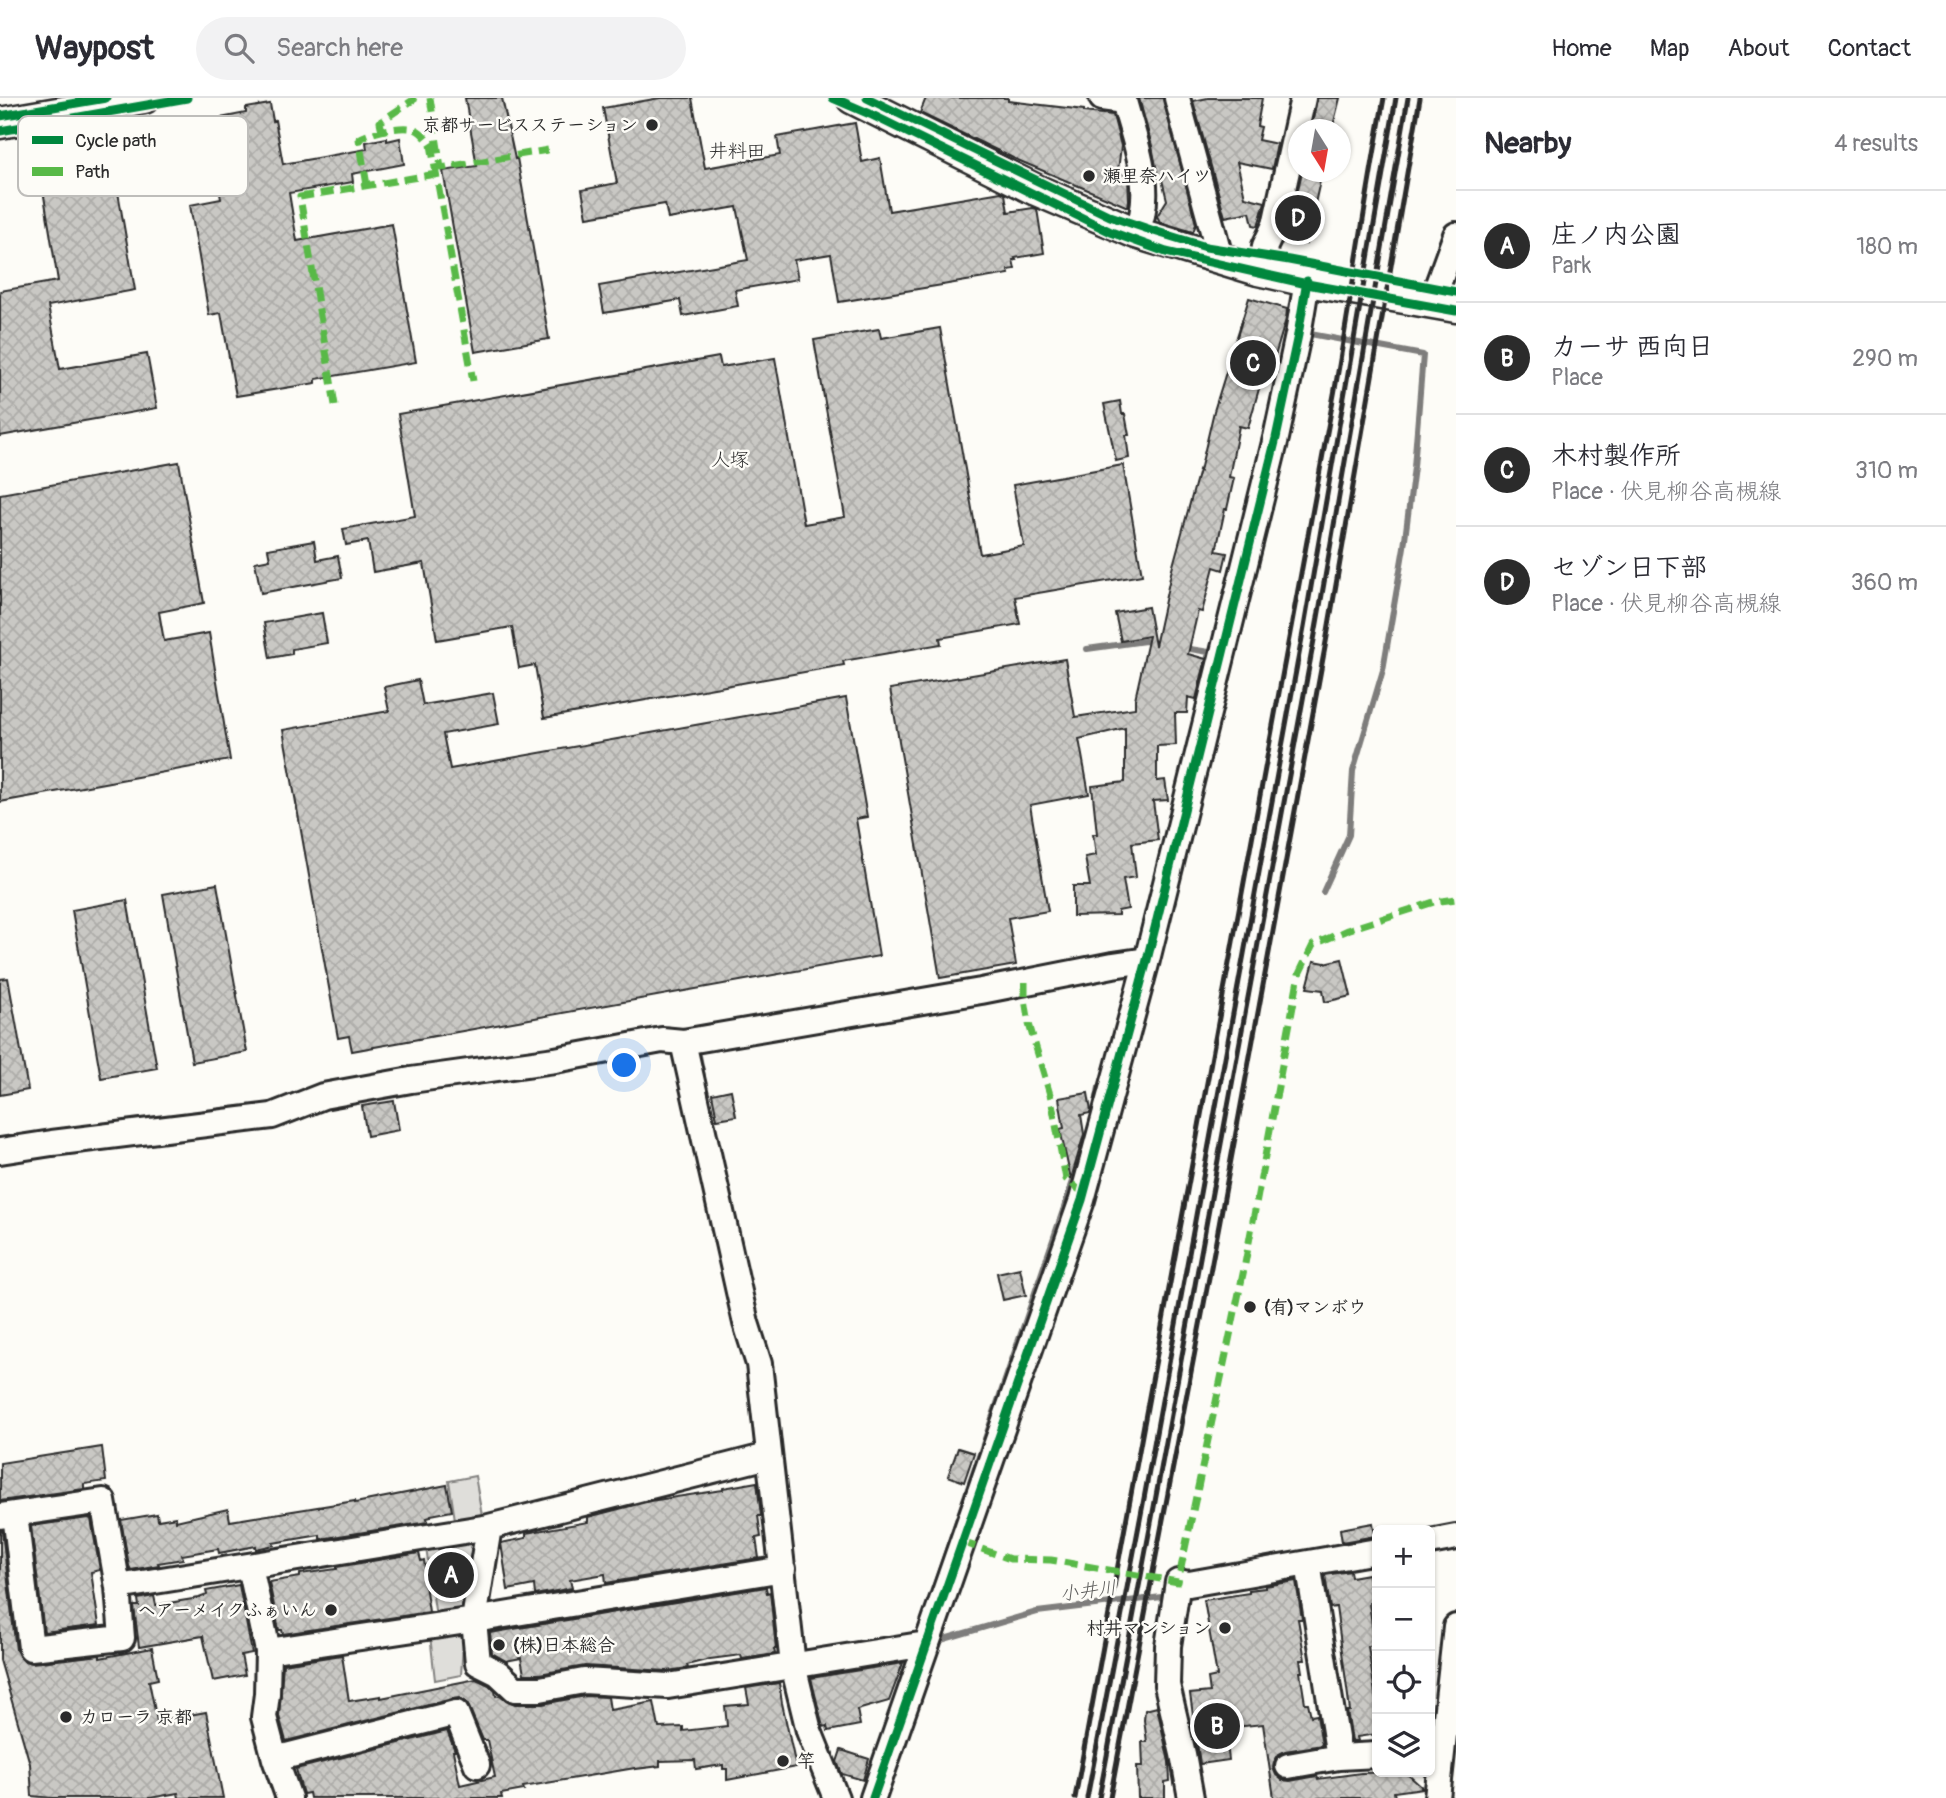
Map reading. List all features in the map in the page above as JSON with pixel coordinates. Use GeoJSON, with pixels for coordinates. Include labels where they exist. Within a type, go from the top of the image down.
{"type":"FeatureCollection","features":[{"type":"Feature","properties":{"kind":"main road"},"geometry":{"type":"LineString","coordinates":[[40,116],[144,98]]}},
{"type":"Feature","properties":{"kind":"main road"},"geometry":{"type":"LineString","coordinates":[[852,98],[1036,190],[1136,233],[1258,270],[1307,281],[1449,298]]}},
{"type":"Feature","properties":{"kind":"main road"},"geometry":{"type":"LineString","coordinates":[[0,123],[18,120]]}},
{"type":"Feature","properties":{"kind":"main road"},"geometry":{"type":"LineString","coordinates":[[1220,257],[1306,267],[1449,298]]}},
{"type":"Feature","properties":{"kind":"street"},"geometry":{"type":"LineString","coordinates":[[1102,98],[1124,101],[1145,181],[1142,217],[1136,233]]}},
{"type":"Feature","properties":{"kind":"street"},"geometry":{"type":"LineString","coordinates":[[1177,98],[1220,257]]}},
{"type":"Feature","properties":{"kind":"street"},"geometry":{"type":"LineString","coordinates":[[1263,262],[1265,246],[1275,225],[1303,98]]}},
{"type":"Feature","properties":{"kind":"street"},"geometry":{"type":"LineString","coordinates":[[1449,298],[1456,235]]}},
{"type":"Feature","properties":{"kind":"street"},"geometry":{"type":"LineString","coordinates":[[873,1798],[1082,1200],[1147,960],[1276,438],[1307,281]]}},
{"type":"Feature","properties":{"kind":"street"},"geometry":{"type":"LineString","coordinates":[[0,1151],[272,1116],[323,1096],[411,1080],[555,1060],[662,1040],[683,1042],[1147,960]]}},
{"type":"Feature","properties":{"kind":"street"},"geometry":{"type":"LineString","coordinates":[[683,1042],[746,1323],[759,1364],[793,1665],[809,1731],[836,1798]]}},
{"type":"Feature","properties":{"kind":"street"},"geometry":{"type":"LineString","coordinates":[[118,1587],[489,1527],[768,1457]]}},
{"type":"Feature","properties":{"kind":"street"},"geometry":{"type":"LineString","coordinates":[[103,1501],[118,1587],[122,1639],[31,1648],[7,1515],[103,1501]]}},
{"type":"Feature","properties":{"kind":"street"},"geometry":{"type":"LineString","coordinates":[[489,1527],[474,1620],[478,1663],[498,1673],[515,1689],[540,1689],[584,1681],[668,1686],[926,1644]]}},
{"type":"Feature","properties":{"kind":"street"},"geometry":{"type":"LineString","coordinates":[[1435,1541],[1456,1537]]}},
{"type":"Feature","properties":{"kind":"street"},"geometry":{"type":"LineString","coordinates":[[1191,1798],[1167,1685],[1168,1646],[1178,1582],[1189,1584],[1372,1552]]}},
{"type":"Feature","properties":{"kind":"street"},"geometry":{"type":"LineString","coordinates":[[1308,1563],[1339,1757]]}},
{"type":"Feature","properties":{"kind":"street"},"geometry":{"type":"LineString","coordinates":[[250,1566],[268,1651],[264,1717],[289,1798]]}},
{"type":"Feature","properties":{"kind":"street"},"geometry":{"type":"LineString","coordinates":[[268,1651],[783,1569]]}},
{"type":"Feature","properties":{"kind":"street"},"geometry":{"type":"LineString","coordinates":[[1433,1785],[1456,1627]]}},
{"type":"Feature","properties":{"kind":"street"},"geometry":{"type":"LineString","coordinates":[[275,1759],[456,1713],[477,1765]]}},
{"type":"Feature","properties":{"kind":"street"},"geometry":{"type":"LineString","coordinates":[[1288,1766],[1339,1757],[1372,1755]]}},
{"type":"Feature","properties":{"kind":"shaded area"},"geometry":{"type":"Polygon","coordinates":[[[475,1476],[483,1521],[456,1526],[449,1481],[475,1476]]]}},
{"type":"Feature","properties":{"kind":"shaded area"},"geometry":{"type":"Polygon","coordinates":[[[480,1539],[468,1601],[460,1613],[436,1617],[426,1548],[480,1539]]]}},
{"type":"Feature","properties":{"kind":"shaded area"},"geometry":{"type":"Polygon","coordinates":[[[464,1630],[461,1675],[435,1680],[430,1635],[464,1630]]]}},
{"type":"Feature","properties":{"kind":"building"},"geometry":{"type":"Polygon","coordinates":[[[465,98],[502,98],[515,159],[517,158],[549,339],[475,352],[443,171],[477,166],[465,98]]]}},
{"type":"Feature","properties":{"kind":"building"},"geometry":{"type":"Polygon","coordinates":[[[660,98],[692,98],[705,168],[780,155],[777,137],[855,123],[862,162],[880,158],[889,211],[1001,192],[1005,194],[1008,212],[1037,209],[1044,253],[1015,258],[1015,269],[1008,270],[1009,274],[839,302],[831,254],[794,260],[798,279],[735,290],[738,306],[683,316],[680,300],[604,313],[599,286],[748,260],[737,207],[668,219],[665,204],[587,217],[582,190],[617,183],[603,108],[660,98]]]}},
{"type":"Feature","properties":{"kind":"building"},"geometry":{"type":"Polygon","coordinates":[[[926,98],[1008,98],[1008,101],[1113,115],[1121,146],[1118,171],[1128,178],[1128,207],[1013,158],[920,113],[926,98]]]}},
{"type":"Feature","properties":{"kind":"building"},"geometry":{"type":"Polygon","coordinates":[[[1139,98],[1163,98],[1196,224],[1193,232],[1160,222],[1157,216],[1167,200],[1161,176],[1158,177],[1139,98]]]}},
{"type":"Feature","properties":{"kind":"building"},"geometry":{"type":"Polygon","coordinates":[[[1208,98],[1262,98],[1257,126],[1261,127],[1258,140],[1277,144],[1272,169],[1237,162],[1245,197],[1265,202],[1258,226],[1253,225],[1250,212],[1225,217],[1193,101],[1208,98]]]}},
{"type":"Feature","properties":{"kind":"building"},"geometry":{"type":"Polygon","coordinates":[[[1317,98],[1340,98],[1335,119],[1313,119],[1317,98]]]}},
{"type":"Feature","properties":{"kind":"building"},"geometry":{"type":"Polygon","coordinates":[[[270,104],[283,164],[367,149],[366,142],[400,138],[404,164],[352,174],[353,182],[289,193],[297,241],[392,224],[416,362],[236,396],[221,313],[209,315],[190,205],[221,199],[220,196],[248,196],[248,116],[230,116],[246,113],[246,108],[270,104]]]}},
{"type":"Feature","properties":{"kind":"building"},"geometry":{"type":"Polygon","coordinates":[[[1300,182],[1320,182],[1306,244],[1285,239],[1300,182]]]}},
{"type":"Feature","properties":{"kind":"building"},"geometry":{"type":"Polygon","coordinates":[[[44,196],[119,196],[135,290],[48,306],[60,369],[147,354],[157,408],[0,436],[0,291],[58,281],[44,196]]]}},
{"type":"Feature","properties":{"kind":"building"},"geometry":{"type":"Polygon","coordinates":[[[1249,298],[1287,309],[1286,319],[1268,380],[1262,378],[1248,428],[1239,426],[1229,477],[1234,478],[1216,551],[1227,553],[1223,570],[1214,567],[1202,612],[1198,611],[1188,654],[1206,659],[1196,699],[1188,697],[1187,713],[1175,713],[1176,745],[1157,746],[1157,781],[1165,780],[1168,800],[1153,801],[1158,840],[1132,843],[1136,877],[1123,879],[1128,909],[1118,911],[1118,915],[1073,916],[1073,886],[1090,886],[1085,857],[1096,855],[1093,834],[1097,834],[1092,786],[1125,782],[1125,728],[1079,739],[1089,794],[1030,805],[1048,911],[1008,918],[1016,965],[940,978],[890,689],[1065,659],[1075,717],[1135,708],[1149,636],[1121,641],[1115,613],[1148,607],[1155,646],[1171,573],[1214,411],[1249,298]]]}},
{"type":"Feature","properties":{"kind":"building"},"geometry":{"type":"Polygon","coordinates":[[[940,328],[980,554],[1024,546],[1013,485],[1123,465],[1142,575],[1015,597],[1020,624],[940,638],[941,644],[843,661],[844,665],[544,718],[535,665],[519,668],[512,627],[437,640],[424,563],[373,572],[368,541],[346,545],[343,529],[415,516],[398,414],[719,357],[721,367],[775,358],[804,524],[845,517],[814,340],[879,329],[881,338],[940,328]]]}},
{"type":"Feature","properties":{"kind":"building"},"geometry":{"type":"Polygon","coordinates":[[[1120,401],[1129,435],[1126,435],[1129,458],[1116,461],[1104,404],[1120,401]]]}},
{"type":"Feature","properties":{"kind":"building"},"geometry":{"type":"Polygon","coordinates":[[[179,462],[204,603],[159,612],[164,641],[209,633],[230,760],[0,802],[0,494],[179,462]]]}},
{"type":"Feature","properties":{"kind":"building"},"geometry":{"type":"Polygon","coordinates":[[[314,541],[317,560],[338,556],[342,578],[261,593],[255,562],[270,559],[268,549],[314,541]]]}},
{"type":"Feature","properties":{"kind":"building"},"geometry":{"type":"Polygon","coordinates":[[[322,613],[327,643],[292,649],[292,654],[270,658],[264,623],[322,613]]]}},
{"type":"Feature","properties":{"kind":"building"},"geometry":{"type":"Polygon","coordinates":[[[418,680],[423,705],[493,693],[499,724],[443,734],[450,769],[846,698],[867,817],[856,819],[879,956],[352,1051],[349,1036],[338,1038],[283,730],[389,711],[384,687],[418,680]]]}},
{"type":"Feature","properties":{"kind":"building"},"geometry":{"type":"Polygon","coordinates":[[[217,884],[247,1052],[192,1062],[163,894],[217,884]]]}},
{"type":"Feature","properties":{"kind":"building"},"geometry":{"type":"Polygon","coordinates":[[[127,900],[157,1068],[101,1078],[72,910],[127,900]]]}},
{"type":"Feature","properties":{"kind":"building"},"geometry":{"type":"Polygon","coordinates":[[[1342,959],[1351,996],[1325,1002],[1323,990],[1307,988],[1314,961],[1325,963],[1342,959]]]}},
{"type":"Feature","properties":{"kind":"building"},"geometry":{"type":"Polygon","coordinates":[[[8,978],[28,1090],[0,1095],[0,979],[8,978]]]}},
{"type":"Feature","properties":{"kind":"building"},"geometry":{"type":"Polygon","coordinates":[[[731,1090],[736,1116],[717,1119],[712,1094],[731,1090]]]}},
{"type":"Feature","properties":{"kind":"building"},"geometry":{"type":"Polygon","coordinates":[[[1088,1093],[1091,1111],[1081,1115],[1084,1134],[1071,1179],[1060,1129],[1064,1128],[1059,1098],[1088,1093]]]}},
{"type":"Feature","properties":{"kind":"building"},"geometry":{"type":"Polygon","coordinates":[[[394,1101],[399,1130],[367,1136],[362,1106],[394,1101]]]}},
{"type":"Feature","properties":{"kind":"building"},"geometry":{"type":"Polygon","coordinates":[[[1020,1268],[1026,1295],[1003,1300],[997,1273],[1020,1268]]]}},
{"type":"Feature","properties":{"kind":"building"},"geometry":{"type":"Polygon","coordinates":[[[102,1447],[106,1481],[84,1484],[84,1489],[0,1501],[0,1463],[102,1447]]]}},
{"type":"Feature","properties":{"kind":"building"},"geometry":{"type":"Polygon","coordinates":[[[958,1448],[974,1453],[964,1482],[948,1476],[958,1448]]]}},
{"type":"Feature","properties":{"kind":"building"},"geometry":{"type":"Polygon","coordinates":[[[757,1482],[761,1516],[758,1516],[761,1537],[756,1538],[759,1558],[606,1583],[605,1574],[570,1580],[572,1588],[535,1595],[534,1585],[508,1590],[501,1543],[526,1538],[526,1533],[588,1522],[588,1517],[650,1501],[757,1482]]]}},
{"type":"Feature","properties":{"kind":"building"},"geometry":{"type":"Polygon","coordinates":[[[447,1485],[452,1511],[431,1515],[427,1518],[428,1522],[320,1539],[320,1535],[273,1543],[274,1545],[256,1549],[256,1546],[219,1553],[218,1549],[182,1555],[183,1559],[131,1570],[129,1566],[121,1520],[157,1514],[158,1520],[176,1517],[176,1521],[228,1509],[230,1521],[355,1503],[447,1485]]]}},
{"type":"Feature","properties":{"kind":"building"},"geometry":{"type":"Polygon","coordinates":[[[91,1519],[100,1570],[91,1572],[99,1625],[44,1632],[31,1526],[91,1519]]]}},
{"type":"Feature","properties":{"kind":"building"},"geometry":{"type":"Polygon","coordinates":[[[1373,1525],[1372,1537],[1342,1542],[1340,1529],[1373,1525]]]}},
{"type":"Feature","properties":{"kind":"building"},"geometry":{"type":"Polygon","coordinates":[[[0,1531],[16,1650],[20,1657],[32,1663],[100,1655],[100,1658],[152,1648],[158,1679],[149,1681],[157,1721],[206,1712],[223,1798],[179,1798],[178,1793],[150,1798],[32,1796],[30,1764],[0,1660],[0,1531]]]}},
{"type":"Feature","properties":{"kind":"building"},"geometry":{"type":"Polygon","coordinates":[[[419,1553],[421,1561],[424,1560],[429,1612],[283,1634],[282,1630],[279,1630],[269,1582],[419,1553]]]}},
{"type":"Feature","properties":{"kind":"building"},"geometry":{"type":"Polygon","coordinates":[[[1350,1571],[1351,1577],[1368,1574],[1372,1596],[1372,1602],[1369,1603],[1372,1645],[1368,1646],[1372,1673],[1372,1735],[1357,1737],[1358,1741],[1352,1741],[1336,1607],[1330,1608],[1325,1575],[1350,1571]]]}},
{"type":"Feature","properties":{"kind":"building"},"geometry":{"type":"Polygon","coordinates":[[[1296,1581],[1302,1619],[1298,1619],[1305,1660],[1300,1660],[1300,1672],[1305,1703],[1308,1703],[1311,1716],[1317,1715],[1322,1745],[1279,1754],[1273,1768],[1276,1775],[1282,1780],[1290,1781],[1317,1776],[1318,1779],[1372,1773],[1372,1777],[1411,1777],[1423,1788],[1394,1792],[1395,1798],[1274,1798],[1263,1724],[1225,1728],[1229,1760],[1200,1764],[1190,1694],[1210,1692],[1208,1678],[1217,1676],[1204,1600],[1249,1593],[1249,1590],[1296,1581]]]}},
{"type":"Feature","properties":{"kind":"building"},"geometry":{"type":"Polygon","coordinates":[[[239,1585],[252,1653],[241,1655],[245,1675],[213,1681],[203,1636],[139,1647],[134,1606],[139,1606],[138,1599],[154,1596],[156,1605],[199,1598],[207,1595],[206,1591],[239,1585]]]}},
{"type":"Feature","properties":{"kind":"building"},"geometry":{"type":"Polygon","coordinates":[[[766,1587],[767,1593],[770,1592],[775,1654],[742,1659],[741,1655],[710,1659],[687,1665],[688,1668],[667,1671],[585,1666],[524,1674],[521,1658],[506,1661],[492,1653],[490,1633],[766,1587]]]}},
{"type":"Feature","properties":{"kind":"building"},"geometry":{"type":"Polygon","coordinates":[[[342,1655],[349,1701],[381,1698],[476,1679],[489,1685],[496,1696],[500,1695],[515,1704],[543,1704],[585,1696],[608,1697],[610,1710],[654,1702],[659,1728],[683,1727],[683,1731],[727,1726],[725,1706],[749,1704],[746,1688],[779,1683],[796,1767],[727,1780],[727,1769],[723,1769],[723,1765],[696,1769],[695,1760],[660,1761],[660,1766],[523,1787],[524,1790],[501,1794],[502,1798],[310,1798],[309,1793],[303,1794],[296,1769],[447,1731],[455,1751],[460,1785],[495,1777],[487,1740],[483,1740],[465,1701],[459,1698],[286,1741],[279,1716],[283,1664],[342,1655]]]}},
{"type":"Feature","properties":{"kind":"building"},"geometry":{"type":"Polygon","coordinates":[[[903,1663],[889,1701],[857,1710],[860,1725],[828,1731],[827,1726],[823,1727],[811,1678],[903,1663]]]}},
{"type":"Feature","properties":{"kind":"building"},"geometry":{"type":"Polygon","coordinates":[[[1157,1707],[1169,1762],[1170,1781],[1165,1782],[1165,1798],[1138,1798],[1137,1766],[1143,1766],[1142,1742],[1147,1742],[1145,1710],[1157,1707]]]}},
{"type":"Feature","properties":{"kind":"building"},"geometry":{"type":"Polygon","coordinates":[[[841,1750],[869,1759],[863,1780],[842,1774],[837,1762],[841,1750]]]}},
{"type":"Feature","properties":{"kind":"waterway"},"geometry":{"type":"LineString","coordinates":[[1305,333],[1423,355],[1404,547],[1383,670],[1353,771],[1349,835],[1323,892]]}},
{"type":"Feature","properties":{"kind":"waterway"},"geometry":{"type":"LineString","coordinates":[[1087,649],[1145,641],[1156,643]]}},
{"type":"Feature","properties":{"kind":"waterway"},"geometry":{"type":"LineString","coordinates":[[1184,648],[1209,652],[1198,704]]}},
{"type":"Feature","properties":{"kind":"waterway"},"geometry":{"type":"LineString","coordinates":[[697,1045],[703,1076]]}},
{"type":"Feature","properties":{"kind":"waterway"},"geometry":{"type":"LineString","coordinates":[[1096,1104],[1099,1087]]}},
{"type":"Feature","properties":{"kind":"waterway"},"geometry":{"type":"LineString","coordinates":[[935,1585],[1083,1152]]}},
{"type":"Feature","properties":{"kind":"waterway","name":"小井川"},"geometry":{"type":"LineString","coordinates":[[934,1642],[1037,1612],[1170,1596]]}},
{"type":"Feature","properties":{"kind":"railway"},"geometry":{"type":"LineString","coordinates":[[1075,1798],[1335,389],[1384,98]]}},
{"type":"Feature","properties":{"kind":"railway"},"geometry":{"type":"LineString","coordinates":[[1087,1798],[1304,627],[1396,98]]}},
{"type":"Feature","properties":{"kind":"railway"},"geometry":{"type":"LineString","coordinates":[[1099,1798],[1316,629],[1408,98]]}},
{"type":"Feature","properties":{"kind":"railway"},"geometry":{"type":"LineString","coordinates":[[1110,1798],[1328,631],[1420,98]]}},
{"type":"Feature","properties":{"kind":"marked path"},"geometry":{"type":"LineString","coordinates":[[382,131],[380,122],[416,98]]}},
{"type":"Feature","properties":{"kind":"marked path"},"geometry":{"type":"LineString","coordinates":[[430,98],[441,168],[548,150]]}},
{"type":"Feature","properties":{"kind":"marked path"},"geometry":{"type":"LineString","coordinates":[[367,185],[359,139],[386,130],[409,128],[420,132],[431,145],[473,381]]}},
{"type":"Feature","properties":{"kind":"marked path"},"geometry":{"type":"LineString","coordinates":[[335,405],[300,197],[436,174],[441,168]]}},
{"type":"Feature","properties":{"kind":"marked path"},"geometry":{"type":"LineString","coordinates":[[962,1542],[1010,1559],[1051,1560],[1178,1582],[1244,1269],[1299,974],[1313,945],[1347,930],[1434,902],[1456,899]]}},
{"type":"Feature","properties":{"kind":"marked path"},"geometry":{"type":"LineString","coordinates":[[1025,982],[1029,1024],[1051,1098],[1066,1179],[1083,1193]]}},
{"type":"Feature","properties":{"kind":"cycle path"},"geometry":{"type":"LineString","coordinates":[[0,116],[106,98]]}},
{"type":"Feature","properties":{"kind":"cycle path"},"geometry":{"type":"LineString","coordinates":[[85,116],[187,98]]}},
{"type":"Feature","properties":{"kind":"cycle path"},"geometry":{"type":"LineString","coordinates":[[833,98],[1111,232],[1166,252],[1307,284],[1456,311]]}},
{"type":"Feature","properties":{"kind":"cycle path"},"geometry":{"type":"LineString","coordinates":[[867,98],[1110,216],[1154,231],[1206,247],[1456,292]]}},
{"type":"Feature","properties":{"kind":"cycle path"},"geometry":{"type":"LineString","coordinates":[[0,131],[18,128]]}},
{"type":"Feature","properties":{"kind":"cycle path"},"geometry":{"type":"LineString","coordinates":[[873,1798],[1082,1200],[1147,960],[1276,438],[1307,281]]}},
{"type":"Feature","properties":{"kind":"place","name":"京都サービスステーション"},"geometry":{"type":"Point","coordinates":[652,125]}},
{"type":"Feature","properties":{"kind":"place","name":"瀬里奈ハイツ"},"geometry":{"type":"Point","coordinates":[1089,176]}},
{"type":"Feature","properties":{"kind":"place","name":"セゾン日下部"},"geometry":{"type":"Point","coordinates":[1298,218]}},
{"type":"Feature","properties":{"kind":"place","name":"木村製作所"},"geometry":{"type":"Point","coordinates":[1253,363]}},
{"type":"Feature","properties":{"kind":"place","name":"(有)マンボウ"},"geometry":{"type":"Point","coordinates":[1250,1307]}},
{"type":"Feature","properties":{"kind":"place","name":"庄ノ内公園"},"geometry":{"type":"Point","coordinates":[451,1575]}},
{"type":"Feature","properties":{"kind":"place","name":"ヘアーメイクふぁいん"},"geometry":{"type":"Point","coordinates":[331,1610]}},
{"type":"Feature","properties":{"kind":"place","name":"村井マンション"},"geometry":{"type":"Point","coordinates":[1225,1628]}},
{"type":"Feature","properties":{"kind":"place","name":"(株)日本総合"},"geometry":{"type":"Point","coordinates":[499,1645]}},
{"type":"Feature","properties":{"kind":"place","name":"カローラ 京都"},"geometry":{"type":"Point","coordinates":[66,1717]}},
{"type":"Feature","properties":{"kind":"place","name":"カーサ 西向日"},"geometry":{"type":"Point","coordinates":[1217,1726]}},
{"type":"Feature","properties":{"kind":"place","name":"竿"},"geometry":{"type":"Point","coordinates":[783,1761]}},
{"type":"Feature","properties":{"kind":"district","name":"井料田"},"geometry":{"type":"Point","coordinates":[737,150]}},
{"type":"Feature","properties":{"kind":"district","name":"人塚"},"geometry":{"type":"Point","coordinates":[730,459]}}]}
